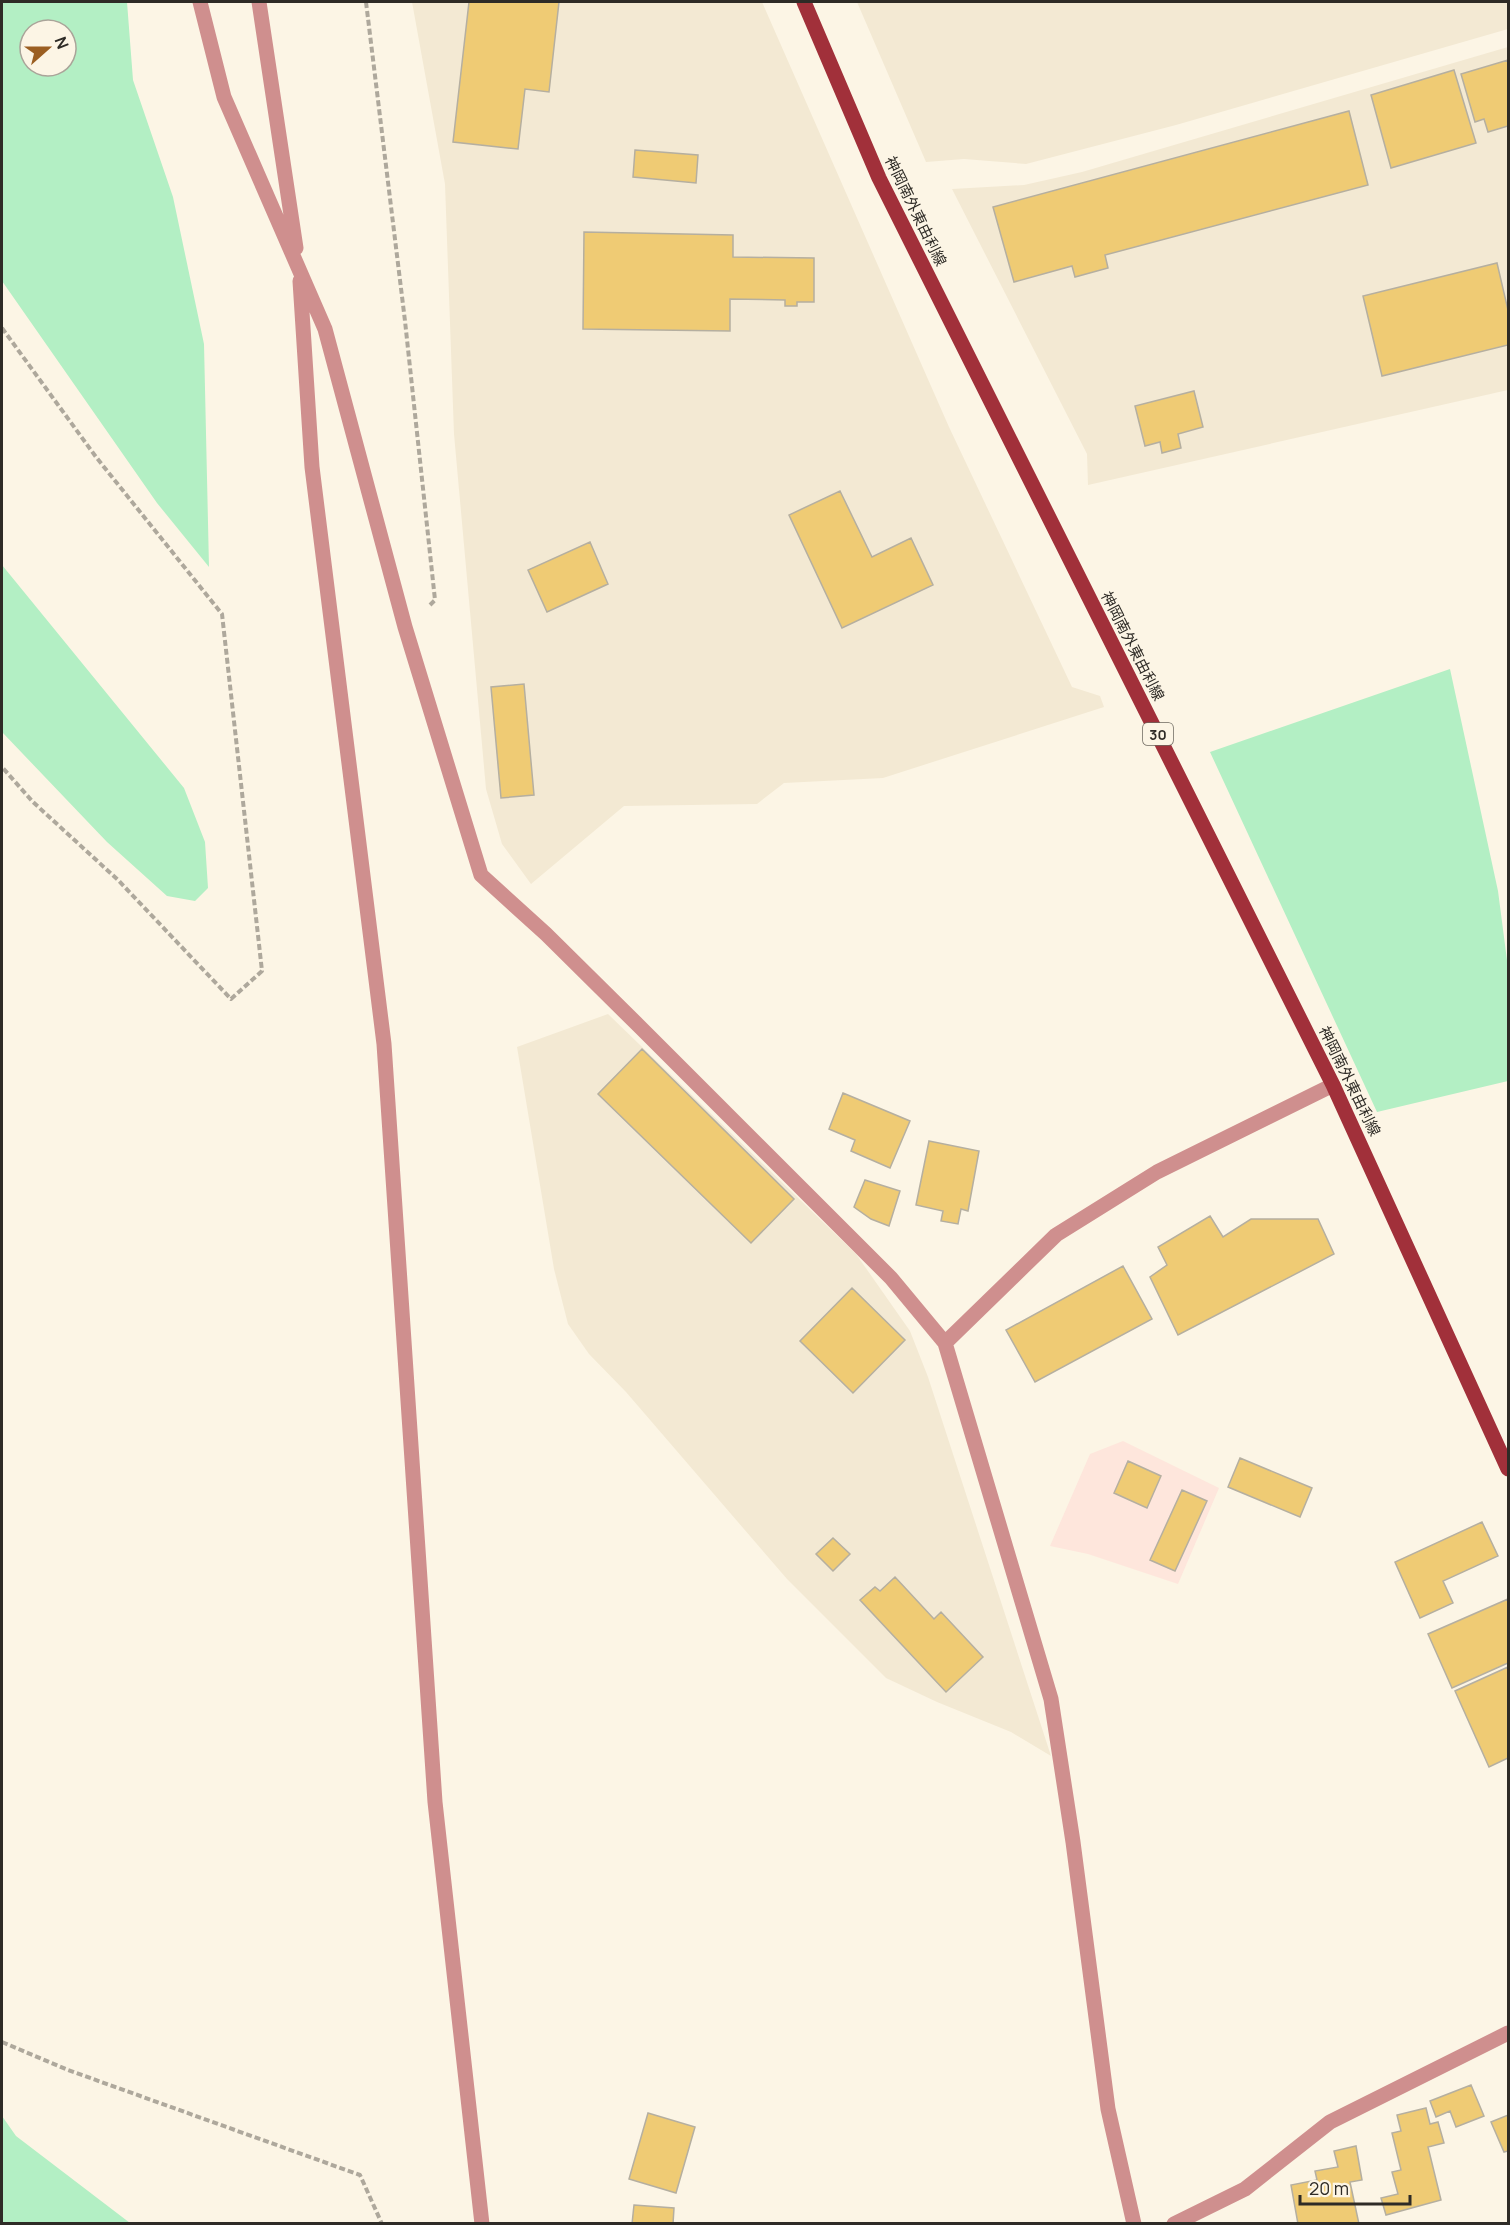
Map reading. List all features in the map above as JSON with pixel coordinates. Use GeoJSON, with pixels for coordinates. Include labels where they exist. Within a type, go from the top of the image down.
{"type":"FeatureCollection","features":[{"type":"Feature","properties":{"kind":"main road","name":"神岡南外東由利線"},"geometry":{"type":"LineString","coordinates":[[804,2],[879,178],[1333,1084],[1509,1469]]}},
{"type":"Feature","properties":{"kind":"street"},"geometry":{"type":"LineString","coordinates":[[200,2],[224,97],[325,329],[405,627],[481,875],[546,934],[891,1278],[945,1343],[1051,1699],[1073,1842],[1108,2109],[1134,2223]]}},
{"type":"Feature","properties":{"kind":"street"},"geometry":{"type":"LineString","coordinates":[[259,2],[299,269],[312,466],[384,1044],[435,1802],[482,2223]]}},
{"type":"Feature","properties":{"kind":"street"},"geometry":{"type":"LineString","coordinates":[[945,1343],[1056,1235],[1156,1172],[1333,1084]]}},
{"type":"Feature","properties":{"kind":"street"},"geometry":{"type":"LineString","coordinates":[[1174,2223],[1245,2189],[1330,2122],[1509,2033]]}},
{"type":"Feature","properties":{"kind":"path"},"geometry":{"type":"LineString","coordinates":[[366,2],[435,600],[405,627]]}},
{"type":"Feature","properties":{"kind":"path"},"geometry":{"type":"LineString","coordinates":[[2,328],[96,457],[222,614],[261,971],[231,999],[118,880],[33,802],[2,767]]}},
{"type":"Feature","properties":{"kind":"path"},"geometry":{"type":"LineString","coordinates":[[2,2042],[68,2070],[360,2175],[382,2223]]}},
{"type":"Feature","properties":{"kind":"shaded area"},"geometry":{"type":"Polygon","coordinates":[[[412,2],[762,2],[949,427],[1072,687],[1100,696],[1104,707],[883,778],[784,783],[757,804],[624,806],[531,884],[502,844],[486,789],[454,434],[445,184],[412,2]]]}},
{"type":"Feature","properties":{"kind":"shaded area"},"geometry":{"type":"Polygon","coordinates":[[[857,2],[1508,2],[1508,29],[1176,125],[1026,164],[964,159],[926,162],[857,2]]]}},
{"type":"Feature","properties":{"kind":"shaded area"},"geometry":{"type":"Polygon","coordinates":[[[1508,47],[1508,390],[1088,485],[1087,454],[952,189],[1024,185],[1082,172],[1508,47]]]}},
{"type":"Feature","properties":{"kind":"shaded area"},"geometry":{"type":"Polygon","coordinates":[[[608,1014],[856,1254],[910,1331],[928,1377],[1051,1756],[1011,1732],[937,1702],[886,1678],[787,1579],[626,1392],[589,1354],[568,1324],[554,1269],[517,1047],[608,1014]]]}},
{"type":"Feature","properties":{"kind":"shaded area"},"geometry":{"type":"Polygon","coordinates":[[[1123,1441],[1219,1488],[1178,1584],[1088,1554],[1050,1546],[1090,1454],[1123,1441]]]}},
{"type":"Feature","properties":{"kind":"green space"},"geometry":{"type":"Polygon","coordinates":[[[2,2],[127,2],[133,80],[173,197],[204,344],[209,567],[157,503],[2,281],[2,2]]]}},
{"type":"Feature","properties":{"kind":"green space"},"geometry":{"type":"Polygon","coordinates":[[[2,565],[184,788],[205,842],[208,888],[195,901],[167,896],[107,842],[2,732],[2,565]]]}},
{"type":"Feature","properties":{"kind":"green space"},"geometry":{"type":"Polygon","coordinates":[[[1450,669],[1498,891],[1508,968],[1508,1081],[1377,1112],[1210,752],[1450,669]]]}},
{"type":"Feature","properties":{"kind":"green space"},"geometry":{"type":"Polygon","coordinates":[[[2,2116],[16,2136],[130,2223],[2,2223],[2,2116]]]}},
{"type":"Feature","properties":{"kind":"building"},"geometry":{"type":"Polygon","coordinates":[[[469,2],[559,2],[549,92],[525,89],[518,149],[453,142],[469,2]]]}},
{"type":"Feature","properties":{"kind":"building"},"geometry":{"type":"Polygon","coordinates":[[[1508,60],[1508,126],[1488,132],[1484,119],[1475,122],[1461,74],[1508,60]]]}},
{"type":"Feature","properties":{"kind":"building"},"geometry":{"type":"Polygon","coordinates":[[[1454,70],[1476,143],[1391,168],[1371,95],[1454,70]]]}},
{"type":"Feature","properties":{"kind":"building"},"geometry":{"type":"Polygon","coordinates":[[[1349,111],[1368,185],[1105,255],[1108,268],[1075,277],[1072,266],[1014,282],[993,207],[1349,111]]]}},
{"type":"Feature","properties":{"kind":"building"},"geometry":{"type":"Polygon","coordinates":[[[635,150],[698,155],[696,183],[633,177],[635,150]]]}},
{"type":"Feature","properties":{"kind":"building"},"geometry":{"type":"Polygon","coordinates":[[[584,232],[733,235],[733,257],[814,258],[814,302],[797,302],[797,306],[785,306],[785,300],[730,299],[730,331],[583,329],[584,232]]]}},
{"type":"Feature","properties":{"kind":"building"},"geometry":{"type":"Polygon","coordinates":[[[1497,263],[1508,310],[1508,345],[1382,376],[1363,296],[1497,263]]]}},
{"type":"Feature","properties":{"kind":"building"},"geometry":{"type":"Polygon","coordinates":[[[1194,391],[1203,427],[1178,434],[1181,448],[1162,453],[1160,442],[1145,446],[1135,406],[1194,391]]]}},
{"type":"Feature","properties":{"kind":"building"},"geometry":{"type":"Polygon","coordinates":[[[840,491],[872,557],[911,538],[933,585],[842,628],[789,515],[840,491]]]}},
{"type":"Feature","properties":{"kind":"building"},"geometry":{"type":"Polygon","coordinates":[[[590,542],[608,584],[547,612],[528,570],[590,542]]]}},
{"type":"Feature","properties":{"kind":"building"},"geometry":{"type":"Polygon","coordinates":[[[524,684],[534,795],[501,798],[491,687],[524,684]]]}},
{"type":"Feature","properties":{"kind":"building"},"geometry":{"type":"Polygon","coordinates":[[[642,1049],[794,1199],[751,1243],[598,1094],[642,1049]]]}},
{"type":"Feature","properties":{"kind":"building"},"geometry":{"type":"Polygon","coordinates":[[[843,1093],[910,1121],[890,1168],[851,1151],[855,1140],[829,1129],[843,1093]]]}},
{"type":"Feature","properties":{"kind":"building"},"geometry":{"type":"Polygon","coordinates":[[[929,1141],[979,1151],[968,1211],[961,1209],[958,1224],[941,1221],[943,1211],[916,1205],[929,1141]]]}},
{"type":"Feature","properties":{"kind":"building"},"geometry":{"type":"Polygon","coordinates":[[[865,1180],[900,1191],[889,1226],[871,1219],[854,1207],[865,1180]]]}},
{"type":"Feature","properties":{"kind":"building"},"geometry":{"type":"Polygon","coordinates":[[[1210,1216],[1223,1237],[1251,1219],[1318,1219],[1334,1254],[1178,1335],[1150,1277],[1167,1265],[1158,1247],[1210,1216]]]}},
{"type":"Feature","properties":{"kind":"building"},"geometry":{"type":"Polygon","coordinates":[[[1123,1266],[1152,1319],[1035,1382],[1006,1330],[1123,1266]]]}},
{"type":"Feature","properties":{"kind":"building"},"geometry":{"type":"Polygon","coordinates":[[[852,1288],[905,1340],[853,1393],[800,1341],[852,1288]]]}},
{"type":"Feature","properties":{"kind":"building"},"geometry":{"type":"Polygon","coordinates":[[[1240,1458],[1312,1488],[1300,1517],[1228,1487],[1240,1458]]]}},
{"type":"Feature","properties":{"kind":"building"},"geometry":{"type":"Polygon","coordinates":[[[1128,1461],[1161,1476],[1147,1508],[1114,1493],[1128,1461]]]}},
{"type":"Feature","properties":{"kind":"building"},"geometry":{"type":"Polygon","coordinates":[[[1182,1490],[1207,1501],[1175,1571],[1150,1560],[1182,1490]]]}},
{"type":"Feature","properties":{"kind":"building"},"geometry":{"type":"Polygon","coordinates":[[[1482,1522],[1498,1556],[1443,1581],[1453,1603],[1420,1618],[1395,1562],[1482,1522]]]}},
{"type":"Feature","properties":{"kind":"building"},"geometry":{"type":"Polygon","coordinates":[[[833,1538],[850,1554],[833,1571],[816,1554],[833,1538]]]}},
{"type":"Feature","properties":{"kind":"building"},"geometry":{"type":"Polygon","coordinates":[[[895,1577],[934,1619],[941,1612],[983,1657],[946,1692],[860,1600],[875,1587],[880,1591],[895,1577]]]}},
{"type":"Feature","properties":{"kind":"building"},"geometry":{"type":"Polygon","coordinates":[[[1508,1599],[1508,1663],[1452,1688],[1428,1634],[1508,1599]]]}},
{"type":"Feature","properties":{"kind":"building"},"geometry":{"type":"Polygon","coordinates":[[[1508,1667],[1508,1758],[1489,1767],[1455,1691],[1508,1667]]]}},
{"type":"Feature","properties":{"kind":"building"},"geometry":{"type":"Polygon","coordinates":[[[1471,2085],[1484,2116],[1456,2127],[1450,2111],[1436,2117],[1430,2101],[1471,2085]]]}},
{"type":"Feature","properties":{"kind":"building"},"geometry":{"type":"Polygon","coordinates":[[[1426,2108],[1430,2124],[1438,2122],[1444,2143],[1428,2147],[1441,2200],[1386,2215],[1381,2198],[1398,2194],[1392,2172],[1401,2170],[1392,2133],[1401,2131],[1397,2115],[1426,2108]]]}},
{"type":"Feature","properties":{"kind":"building"},"geometry":{"type":"Polygon","coordinates":[[[648,2113],[695,2127],[676,2193],[629,2179],[648,2113]]]}},
{"type":"Feature","properties":{"kind":"building"},"geometry":{"type":"Polygon","coordinates":[[[1508,2115],[1508,2151],[1504,2152],[1491,2122],[1508,2115]]]}},
{"type":"Feature","properties":{"kind":"building"},"geometry":{"type":"Polygon","coordinates":[[[1356,2146],[1362,2180],[1350,2182],[1359,2224],[1298,2224],[1291,2185],[1317,2180],[1315,2171],[1338,2167],[1334,2151],[1356,2146]]]}},
{"type":"Feature","properties":{"kind":"building"},"geometry":{"type":"Polygon","coordinates":[[[634,2205],[674,2208],[673,2224],[632,2224],[634,2205]]]}}]}
